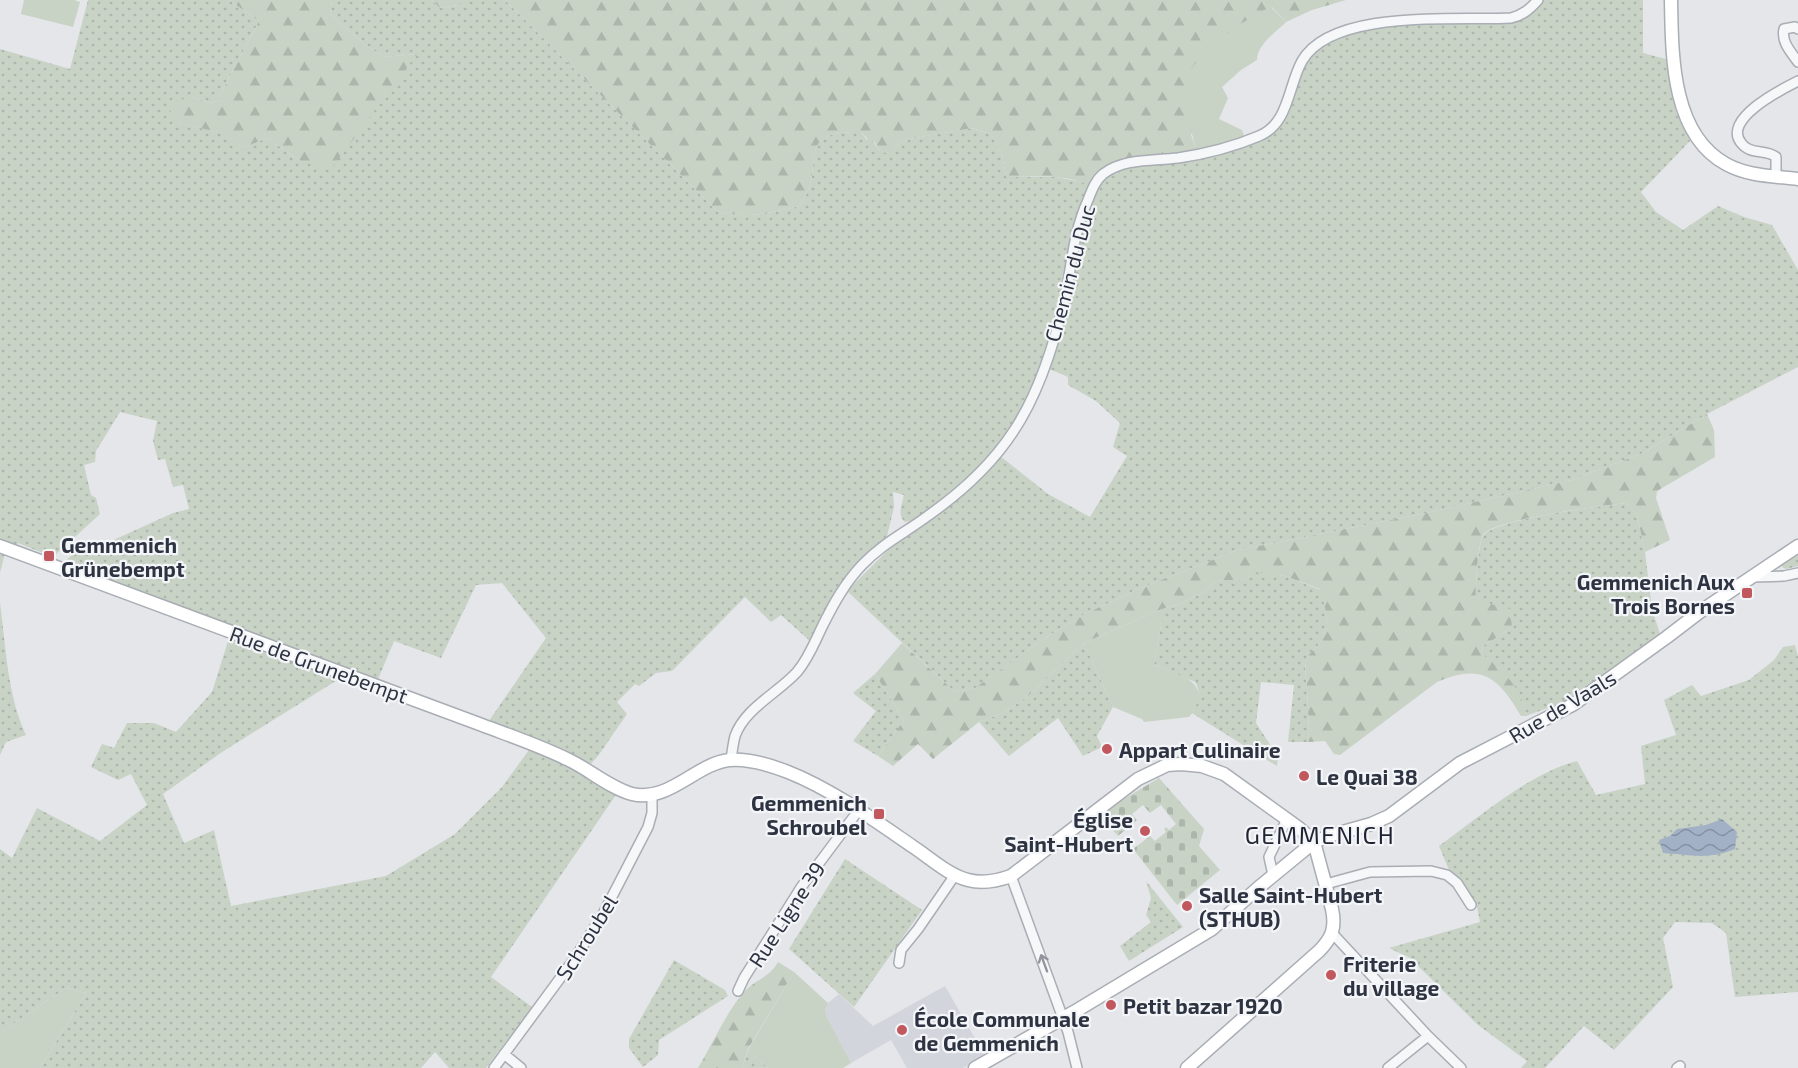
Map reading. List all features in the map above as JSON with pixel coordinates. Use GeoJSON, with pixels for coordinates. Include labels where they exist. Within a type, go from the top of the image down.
{"type":"FeatureCollection","features":[{"type":"Feature","properties":{"kind":"street","name":"Chemin du Duc"},"geometry":{"type":"LineString","coordinates":[[731,760],[739,728],[768,696],[798,670],[808,656],[834,603],[859,568],[887,542],[960,491],[983,469],[1013,432],[1033,395],[1059,320],[1079,220],[1094,186],[1104,173],[1137,161],[1203,153],[1270,131],[1282,112],[1302,60],[1316,44],[1342,32],[1385,22],[1411,19],[1511,18],[1530,9],[1538,0]]}},
{"type":"Feature","properties":{"kind":"street"},"geometry":{"type":"LineString","coordinates":[[1671,0],[1678,85],[1684,111],[1697,139],[1706,150],[1726,165],[1741,171],[1798,179]]}},
{"type":"Feature","properties":{"kind":"street"},"geometry":{"type":"LineString","coordinates":[[1798,30],[1795,27],[1784,29],[1783,35],[1784,42],[1798,62]]}},
{"type":"Feature","properties":{"kind":"street"},"geometry":{"type":"LineString","coordinates":[[1776,176],[1776,157],[1772,154],[1752,151],[1743,145],[1738,138],[1738,131],[1746,115],[1775,92],[1798,81]]}},
{"type":"Feature","properties":{"kind":"street","name":"Rue de Grunebempt"},"geometry":{"type":"LineString","coordinates":[[0,546],[533,745],[566,758],[633,794],[652,794]]}},
{"type":"Feature","properties":{"kind":"street","name":"Rue de Vaals"},"geometry":{"type":"LineString","coordinates":[[975,1068],[1212,929],[1314,842],[1389,816],[1447,771],[1574,704],[1701,611],[1798,546]]}},
{"type":"Feature","properties":{"kind":"street"},"geometry":{"type":"LineString","coordinates":[[1751,577],[1784,576],[1798,573]]}},
{"type":"Feature","properties":{"kind":"street"},"geometry":{"type":"LineString","coordinates":[[652,794],[665,790],[710,765],[731,760],[766,764],[790,773],[858,811],[955,875],[965,880],[988,882],[1011,876],[1138,778],[1167,765],[1181,764],[1202,766],[1224,774],[1299,828],[1314,842],[1334,920],[1333,934],[1319,951],[1187,1068]]}},
{"type":"Feature","properties":{"kind":"street","name":"Schroubel"},"geometry":{"type":"LineString","coordinates":[[494,1068],[575,958],[603,914],[648,826],[652,813],[652,794]]}},
{"type":"Feature","properties":{"kind":"street","name":"Rue Ligne 39"},"geometry":{"type":"LineString","coordinates":[[738,991],[802,886],[858,811]]}},
{"type":"Feature","properties":{"kind":"street"},"geometry":{"type":"LineString","coordinates":[[1273,875],[1269,857],[1287,819]]}},
{"type":"Feature","properties":{"kind":"street"},"geometry":{"type":"LineString","coordinates":[[1326,884],[1379,871],[1431,872],[1447,875],[1457,883],[1471,905]]}},
{"type":"Feature","properties":{"kind":"street"},"geometry":{"type":"LineString","coordinates":[[899,963],[901,950],[955,875]]}},
{"type":"Feature","properties":{"kind":"street"},"geometry":{"type":"LineString","coordinates":[[1011,876],[1072,1044],[1077,1068]]}},
{"type":"Feature","properties":{"kind":"street"},"geometry":{"type":"LineString","coordinates":[[1333,934],[1461,1068]]}},
{"type":"Feature","properties":{"kind":"street"},"geometry":{"type":"LineString","coordinates":[[1388,1068],[1428,1036]]}},
{"type":"Feature","properties":{"kind":"street"},"geometry":{"type":"LineString","coordinates":[[504,1054],[521,1068]]}},
{"type":"Feature","properties":{"kind":"shaded area","name":"École Communale de Gemmenich"},"geometry":{"type":"Polygon","coordinates":[[[945,986],[985,1056],[963,1068],[907,1068],[891,1040],[851,1063],[825,1010],[828,1003],[839,994],[873,1026],[945,986]]]}},
{"type":"Feature","properties":{"kind":"green space"},"geometry":{"type":"Polygon","coordinates":[[[24,0],[80,2],[73,27],[21,14],[24,0]]]}},
{"type":"Feature","properties":{"kind":"green space"},"geometry":{"type":"Polygon","coordinates":[[[88,0],[229,0],[259,21],[217,101],[210,103],[192,97],[178,123],[223,133],[243,148],[267,138],[302,162],[416,54],[384,57],[364,44],[330,14],[332,0],[432,0],[440,8],[458,5],[462,0],[505,0],[717,211],[748,215],[800,206],[808,191],[818,144],[826,137],[839,133],[861,132],[868,141],[873,141],[880,151],[893,151],[900,143],[910,139],[971,128],[991,134],[1002,154],[1006,177],[1055,177],[1083,182],[1093,180],[1066,287],[1042,361],[1028,396],[1010,428],[986,461],[929,511],[912,521],[905,522],[901,517],[904,495],[893,492],[894,507],[887,536],[839,585],[810,641],[781,615],[771,622],[745,597],[672,671],[656,673],[639,686],[635,684],[617,702],[627,714],[598,756],[584,771],[618,792],[491,977],[532,1007],[486,1068],[449,1068],[435,1052],[421,1068],[40,1068],[86,993],[66,988],[0,1033],[0,849],[12,858],[37,808],[100,841],[147,805],[131,774],[118,780],[91,767],[102,744],[114,748],[127,723],[154,723],[176,732],[212,692],[229,638],[55,571],[73,554],[85,553],[173,513],[189,509],[183,485],[173,487],[165,459],[158,460],[153,441],[157,421],[120,412],[96,451],[95,462],[84,465],[91,495],[96,498],[100,514],[53,557],[18,543],[5,553],[0,573],[0,49],[70,69],[88,0]],[[502,583],[476,585],[441,658],[394,641],[374,689],[339,679],[222,752],[163,794],[184,843],[214,830],[231,906],[386,876],[455,834],[502,787],[529,750],[482,731],[546,638],[502,583]]]}},
{"type":"Feature","properties":{"kind":"green space"},"geometry":{"type":"Polygon","coordinates":[[[229,0],[332,0],[330,14],[364,44],[384,57],[417,54],[331,169],[302,162],[267,138],[243,148],[222,133],[178,123],[170,110],[172,102],[192,97],[210,103],[217,101],[259,21],[229,0]]]}},
{"type":"Feature","properties":{"kind":"green space"},"geometry":{"type":"Polygon","coordinates":[[[432,0],[462,0],[458,5],[440,8],[432,0]]]}},
{"type":"Feature","properties":{"kind":"green space"},"geometry":{"type":"Polygon","coordinates":[[[505,0],[1346,0],[1312,10],[1286,22],[1272,7],[1191,135],[1198,153],[1144,158],[1093,180],[1089,186],[1060,177],[1006,177],[1002,154],[991,134],[972,128],[910,139],[900,143],[888,154],[880,151],[874,141],[868,143],[867,138],[861,132],[839,133],[826,137],[818,144],[808,191],[800,206],[769,213],[738,215],[717,211],[505,0]]]}},
{"type":"Feature","properties":{"kind":"green space"},"geometry":{"type":"Polygon","coordinates":[[[1543,0],[1643,0],[1643,53],[1666,59],[1676,112],[1690,141],[1641,192],[1656,212],[1683,230],[1718,206],[1772,225],[1798,270],[1798,367],[1707,414],[1643,453],[1572,480],[1426,513],[1238,550],[1138,589],[1083,615],[1045,638],[976,688],[955,692],[847,591],[897,541],[1000,456],[1048,494],[1090,517],[1127,456],[1113,447],[1120,423],[1096,401],[1068,385],[1068,377],[1047,368],[1075,237],[1098,182],[1123,167],[1273,133],[1305,61],[1321,46],[1343,35],[1400,24],[1510,23],[1522,19],[1543,0]]]}},
{"type":"Feature","properties":{"kind":"green space"},"geometry":{"type":"Polygon","coordinates":[[[1271,7],[1286,22],[1260,49],[1257,60],[1241,70],[1222,87],[1228,98],[1219,119],[1242,130],[1245,139],[1198,153],[1185,99],[1184,85],[1188,74],[1196,62],[1220,39],[1271,7]]]}},
{"type":"Feature","properties":{"kind":"green space"},"geometry":{"type":"Polygon","coordinates":[[[1707,414],[1714,430],[1715,457],[1657,491],[1656,498],[1670,540],[1645,552],[1637,515],[1626,503],[1526,519],[1491,529],[1483,535],[1478,556],[1476,600],[1510,609],[1512,628],[1483,646],[1481,653],[1504,673],[1516,688],[1526,716],[1521,716],[1496,683],[1477,674],[1466,674],[1437,682],[1340,755],[1334,754],[1325,741],[1309,742],[1305,665],[1308,656],[1319,644],[1325,631],[1325,610],[1320,589],[1285,576],[1254,572],[1246,579],[1217,581],[1204,592],[1180,604],[1162,609],[1084,643],[1028,696],[1003,713],[979,722],[933,759],[918,744],[893,766],[878,756],[904,720],[875,674],[902,643],[955,692],[975,688],[1045,638],[1083,615],[1138,589],[1238,550],[1426,513],[1572,480],[1643,453],[1707,414]]]}},
{"type":"Feature","properties":{"kind":"green space"},"geometry":{"type":"Polygon","coordinates":[[[1626,503],[1637,515],[1645,552],[1652,609],[1660,634],[1569,700],[1526,716],[1516,689],[1503,673],[1481,653],[1483,646],[1512,628],[1476,600],[1478,557],[1483,536],[1506,524],[1526,519],[1626,503]]]}},
{"type":"Feature","properties":{"kind":"green space"},"geometry":{"type":"Polygon","coordinates":[[[1798,553],[1798,566],[1786,569],[1782,567],[1783,563],[1798,553]]]}},
{"type":"Feature","properties":{"kind":"green space"},"geometry":{"type":"Polygon","coordinates":[[[1254,571],[1285,576],[1321,590],[1326,610],[1323,637],[1308,656],[1305,666],[1309,742],[1288,742],[1294,685],[1261,682],[1256,723],[1278,757],[1277,766],[1192,713],[1198,694],[1195,682],[1154,665],[1162,609],[1180,604],[1204,592],[1217,581],[1246,579],[1254,571]]]}},
{"type":"Feature","properties":{"kind":"green space"},"geometry":{"type":"Polygon","coordinates":[[[0,603],[11,687],[26,735],[6,742],[0,755],[0,603]]]}},
{"type":"Feature","properties":{"kind":"green space"},"geometry":{"type":"Polygon","coordinates":[[[1162,609],[1154,665],[1191,681],[1196,686],[1198,700],[1189,717],[1144,722],[1142,719],[1113,707],[1084,643],[1162,609]]]}},
{"type":"Feature","properties":{"kind":"green space"},"geometry":{"type":"Polygon","coordinates":[[[1084,643],[1113,707],[1097,736],[1102,747],[1083,756],[1058,718],[1009,756],[979,722],[1003,713],[1028,696],[1084,643]]]}},
{"type":"Feature","properties":{"kind":"green space"},"geometry":{"type":"Polygon","coordinates":[[[1795,645],[1798,657],[1798,992],[1735,997],[1726,933],[1712,923],[1675,922],[1663,938],[1673,987],[1614,1050],[1584,1026],[1545,1068],[1521,1068],[1527,1061],[1478,1025],[1410,958],[1389,948],[1480,922],[1477,907],[1466,889],[1449,870],[1439,846],[1488,809],[1541,776],[1577,761],[1596,795],[1645,784],[1641,746],[1676,735],[1664,700],[1692,685],[1701,696],[1749,680],[1774,660],[1783,647],[1795,645]]]}},
{"type":"Feature","properties":{"kind":"green space"},"geometry":{"type":"Polygon","coordinates":[[[875,674],[904,720],[878,756],[853,741],[876,711],[853,693],[875,674]]]}},
{"type":"Feature","properties":{"kind":"green space"},"geometry":{"type":"Polygon","coordinates":[[[1159,778],[1204,829],[1199,846],[1220,870],[1177,905],[1133,849],[1150,836],[1155,841],[1166,832],[1164,829],[1166,827],[1169,830],[1176,824],[1161,805],[1150,813],[1143,805],[1132,814],[1137,820],[1118,836],[1099,814],[1159,778]]]}},
{"type":"Feature","properties":{"kind":"green space"},"geometry":{"type":"Polygon","coordinates":[[[845,859],[922,910],[854,1007],[789,949],[845,859]]]}},
{"type":"Feature","properties":{"kind":"green space"},"geometry":{"type":"Polygon","coordinates":[[[1146,881],[1183,927],[1129,961],[1120,946],[1151,922],[1146,915],[1151,898],[1146,881]]]}},
{"type":"Feature","properties":{"kind":"green space"},"geometry":{"type":"Polygon","coordinates":[[[674,960],[725,990],[728,996],[659,1040],[658,1055],[643,1067],[629,1048],[629,1039],[674,960]]]}},
{"type":"Feature","properties":{"kind":"green space"},"geometry":{"type":"Polygon","coordinates":[[[778,962],[794,972],[748,1049],[742,1068],[698,1068],[726,1018],[744,992],[771,971],[778,962]]]}},
{"type":"Feature","properties":{"kind":"green space"},"geometry":{"type":"Polygon","coordinates":[[[794,972],[828,1003],[825,1010],[827,1017],[851,1063],[843,1068],[768,1068],[748,1050],[794,972]]]}},
{"type":"Feature","properties":{"kind":"green space"},"geometry":{"type":"Polygon","coordinates":[[[66,988],[86,993],[40,1068],[0,1068],[0,1033],[66,988]]]}},
{"type":"Feature","properties":{"kind":"green space"},"geometry":{"type":"Polygon","coordinates":[[[748,1050],[768,1068],[742,1068],[748,1050]]]}},
{"type":"Feature","properties":{"kind":"water"},"geometry":{"type":"Polygon","coordinates":[[[1722,819],[1737,832],[1735,849],[1708,856],[1663,853],[1659,840],[1670,836],[1677,829],[1706,825],[1722,819]]]}},
{"type":"Feature","properties":{"kind":"place","name":"Gemmenich Grünebempt"},"geometry":{"type":"Point","coordinates":[49,556]}},
{"type":"Feature","properties":{"kind":"place","name":"Gemmenich Aux Trois Bornes"},"geometry":{"type":"Point","coordinates":[1747,593]}},
{"type":"Feature","properties":{"kind":"place","name":"Appart Culinaire"},"geometry":{"type":"Point","coordinates":[1107,749]}},
{"type":"Feature","properties":{"kind":"place","name":"Le Quai 38"},"geometry":{"type":"Point","coordinates":[1304,776]}},
{"type":"Feature","properties":{"kind":"place","name":"Gemmenich Schroubel"},"geometry":{"type":"Point","coordinates":[879,814]}},
{"type":"Feature","properties":{"kind":"place","name":"Église Saint-Hubert"},"geometry":{"type":"Point","coordinates":[1145,831]}},
{"type":"Feature","properties":{"kind":"place","name":"Salle Saint-Hubert (STHUB)"},"geometry":{"type":"Point","coordinates":[1187,906]}},
{"type":"Feature","properties":{"kind":"place","name":"Friterie du village"},"geometry":{"type":"Point","coordinates":[1331,975]}},
{"type":"Feature","properties":{"kind":"place","name":"Petit bazar 1920"},"geometry":{"type":"Point","coordinates":[1111,1005]}},
{"type":"Feature","properties":{"kind":"place","name":"École Communale de Gemmenich"},"geometry":{"type":"Point","coordinates":[902,1030]}},
{"type":"Feature","properties":{"kind":"district","name":"GEMMENICH"},"geometry":{"type":"Point","coordinates":[1320,834]}}]}
